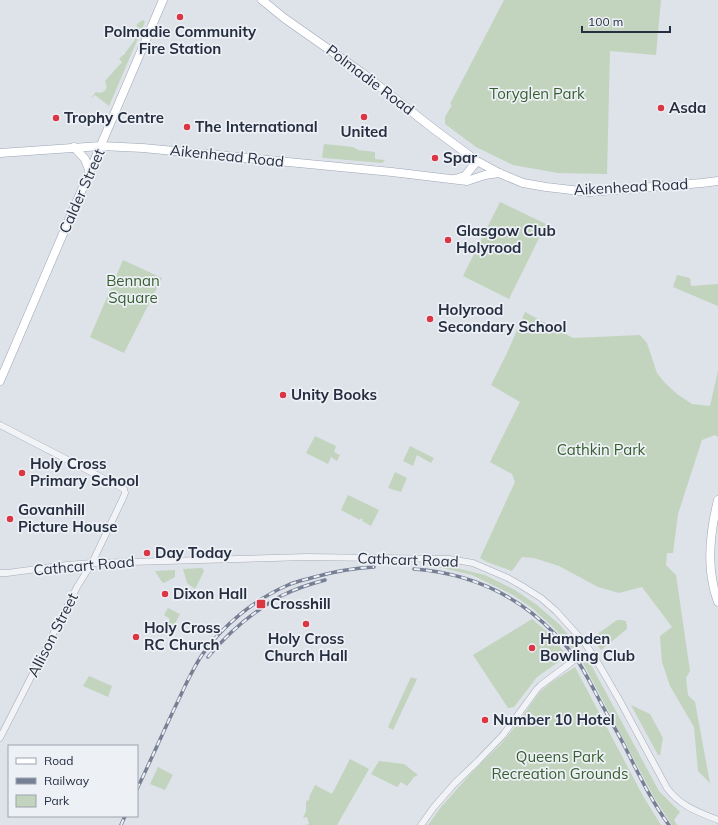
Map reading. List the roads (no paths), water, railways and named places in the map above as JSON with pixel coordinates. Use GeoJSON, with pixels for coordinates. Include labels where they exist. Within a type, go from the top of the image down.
{"type":"FeatureCollection","features":[{"type":"Feature","properties":{"kind":"main road","name":"Calder Street"},"geometry":{"type":"LineString","coordinates":[[0,381],[163,0]]}},
{"type":"Feature","properties":{"kind":"main road","name":"Polmadie Road"},"geometry":{"type":"LineString","coordinates":[[262,0],[284,18],[360,72],[477,161]]}},
{"type":"Feature","properties":{"kind":"main road","name":"Aikenhead Road"},"geometry":{"type":"LineString","coordinates":[[0,153],[101,146],[150,148],[467,181],[485,175],[498,173]]}},
{"type":"Feature","properties":{"kind":"main road"},"geometry":{"type":"LineString","coordinates":[[74,147],[85,159],[90,172]]}},
{"type":"Feature","properties":{"kind":"main road","name":"Aikenhead Road"},"geometry":{"type":"LineString","coordinates":[[477,161],[498,173],[523,183],[589,192],[718,181]]}},
{"type":"Feature","properties":{"kind":"main road"},"geometry":{"type":"LineString","coordinates":[[454,179],[465,176],[477,161]]}},
{"type":"Feature","properties":{"kind":"main road"},"geometry":{"type":"LineString","coordinates":[[718,500],[713,527],[710,568],[713,586],[718,602]]}},
{"type":"Feature","properties":{"kind":"street","name":"Allison Street"},"geometry":{"type":"LineString","coordinates":[[0,426],[124,489],[125,493],[92,563],[77,587],[0,738]]}},
{"type":"Feature","properties":{"kind":"street","name":"Cathcart Road"},"geometry":{"type":"LineString","coordinates":[[0,573],[92,563],[307,556],[449,559],[473,563],[508,578],[533,592],[560,616],[584,642],[595,658],[667,788],[683,804],[718,820]]}},
{"type":"Feature","properties":{"kind":"street"},"geometry":{"type":"LineString","coordinates":[[421,825],[434,806],[503,735],[541,685],[589,649]]}},
{"type":"Feature","properties":{"kind":"railway"},"geometry":{"type":"LineString","coordinates":[[138,787],[195,666],[210,644],[229,624],[240,614],[263,598],[291,584],[334,572],[374,567]]}},
{"type":"Feature","properties":{"kind":"railway"},"geometry":{"type":"LineString","coordinates":[[414,569],[453,575],[490,588],[524,607],[563,642],[579,663],[646,788],[669,825]]}},
{"type":"Feature","properties":{"kind":"railway"},"geometry":{"type":"LineString","coordinates":[[208,657],[224,639],[261,608],[292,591],[325,580]]}},
{"type":"Feature","properties":{"kind":"railway"},"geometry":{"type":"LineString","coordinates":[[121,825],[125,817]]}},
{"type":"Feature","properties":{"kind":"place","name":"Polmadie Community Fire Station"},"geometry":{"type":"Point","coordinates":[180,17]}},
{"type":"Feature","properties":{"kind":"place","name":"Asda"},"geometry":{"type":"Point","coordinates":[661,108]}},
{"type":"Feature","properties":{"kind":"place","name":"United"},"geometry":{"type":"Point","coordinates":[364,117]}},
{"type":"Feature","properties":{"kind":"place","name":"Trophy Centre"},"geometry":{"type":"Point","coordinates":[56,118]}},
{"type":"Feature","properties":{"kind":"place","name":"The International"},"geometry":{"type":"Point","coordinates":[187,127]}},
{"type":"Feature","properties":{"kind":"place","name":"Spar"},"geometry":{"type":"Point","coordinates":[435,158]}},
{"type":"Feature","properties":{"kind":"place","name":"Glasgow Club Holyrood"},"geometry":{"type":"Point","coordinates":[448,240]}},
{"type":"Feature","properties":{"kind":"place","name":"Holyrood Secondary School"},"geometry":{"type":"Point","coordinates":[430,319]}},
{"type":"Feature","properties":{"kind":"place","name":"Unity Books"},"geometry":{"type":"Point","coordinates":[283,395]}},
{"type":"Feature","properties":{"kind":"place","name":"Holy Cross Primary School"},"geometry":{"type":"Point","coordinates":[22,473]}},
{"type":"Feature","properties":{"kind":"place","name":"Govanhill Picture House"},"geometry":{"type":"Point","coordinates":[10,519]}},
{"type":"Feature","properties":{"kind":"place","name":"Day Today"},"geometry":{"type":"Point","coordinates":[147,553]}},
{"type":"Feature","properties":{"kind":"place","name":"Dixon Hall"},"geometry":{"type":"Point","coordinates":[165,594]}},
{"type":"Feature","properties":{"kind":"place","name":"Crosshill"},"geometry":{"type":"Point","coordinates":[261,604]}},
{"type":"Feature","properties":{"kind":"place","name":"Holy Cross Church Hall"},"geometry":{"type":"Point","coordinates":[306,624]}},
{"type":"Feature","properties":{"kind":"place","name":"Holy Cross RC Church"},"geometry":{"type":"Point","coordinates":[136,637]}},
{"type":"Feature","properties":{"kind":"place","name":"Hampden Bowling Club"},"geometry":{"type":"Point","coordinates":[532,648]}},
{"type":"Feature","properties":{"kind":"place","name":"Number 10 Hotel"},"geometry":{"type":"Point","coordinates":[485,720]}},
{"type":"Feature","properties":{"kind":"park label","name":"Toryglen Park"},"geometry":{"type":"Point","coordinates":[537,94]}},
{"type":"Feature","properties":{"kind":"park label","name":"Bennan Square"},"geometry":{"type":"Point","coordinates":[133,290]}},
{"type":"Feature","properties":{"kind":"park label","name":"Cathkin Park"},"geometry":{"type":"Point","coordinates":[601,450]}},
{"type":"Feature","properties":{"kind":"park label","name":"Queens Park Recreation Grounds"},"geometry":{"type":"Point","coordinates":[560,766]}}]}
